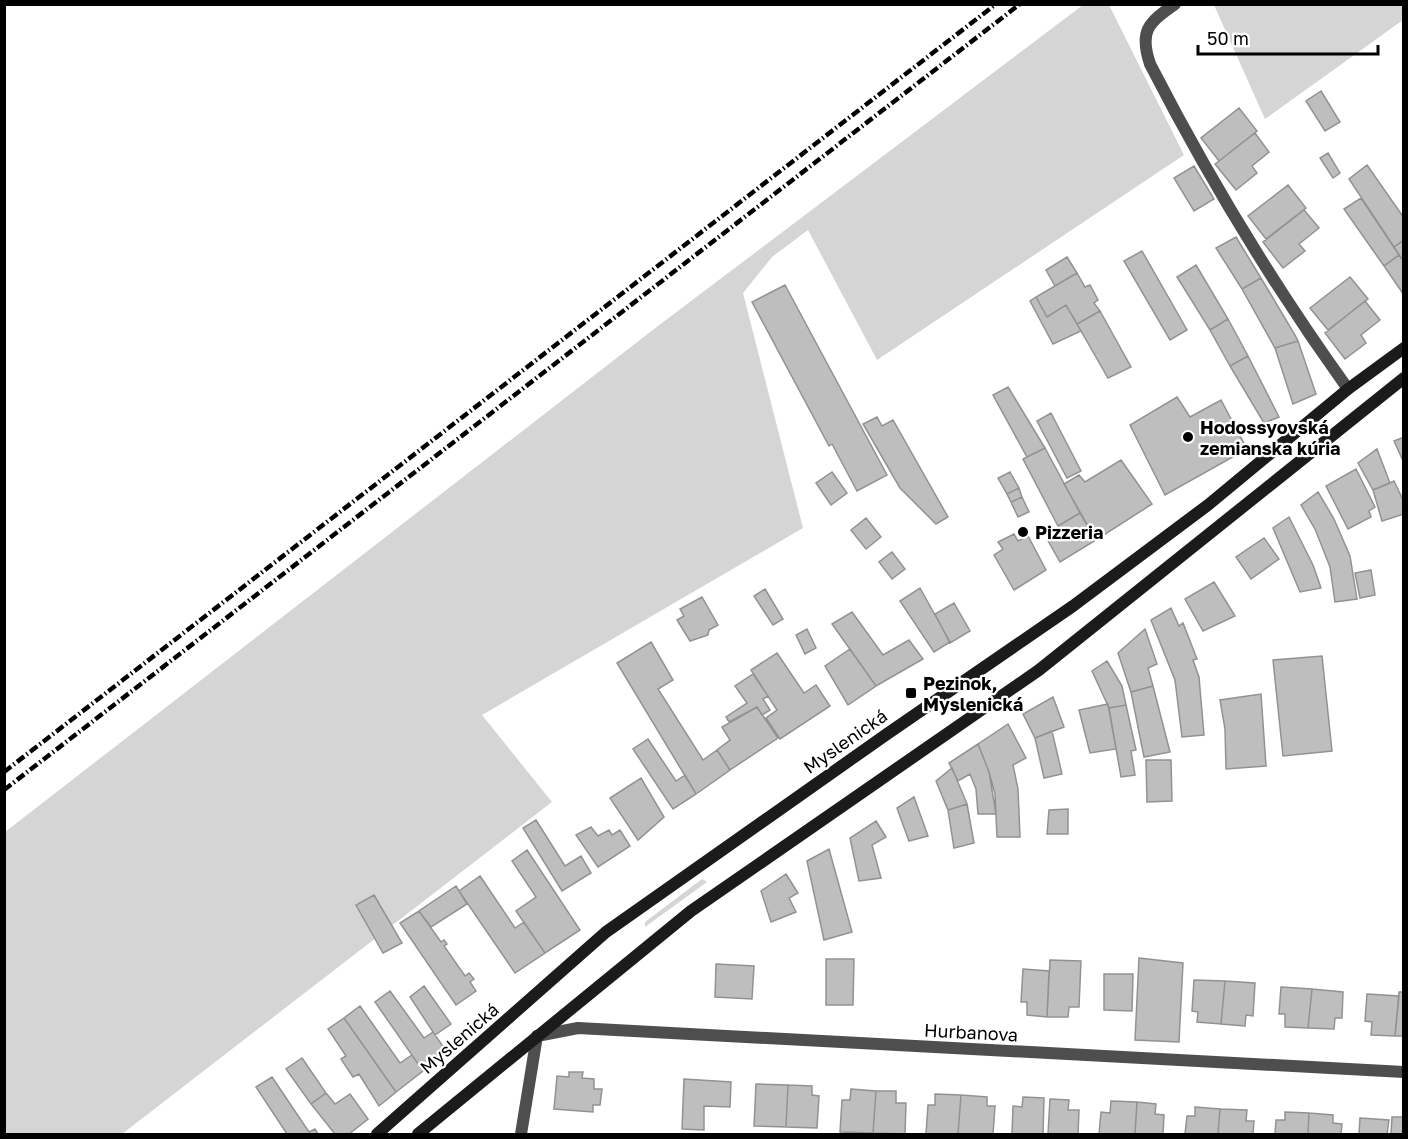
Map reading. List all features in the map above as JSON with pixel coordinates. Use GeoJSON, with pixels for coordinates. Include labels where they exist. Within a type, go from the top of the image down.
{"type":"FeatureCollection","features":[{"type":"Feature","properties":{"kind":"main road","name":"Myslenická"},"geometry":{"type":"LineString","coordinates":[[377,1134],[606,932],[1073,606],[1208,505],[1348,389],[1404,348]]}},
{"type":"Feature","properties":{"kind":"main road"},"geometry":{"type":"LineString","coordinates":[[418,1134],[691,911],[1039,670],[1404,378]]}},
{"type":"Feature","properties":{"kind":"street"},"geometry":{"type":"LineString","coordinates":[[1175,4],[1149,25],[1145,34],[1145,50],[1150,64],[1194,150],[1235,218],[1304,326],[1348,389]]}},
{"type":"Feature","properties":{"kind":"street","name":"Hurbanova"},"geometry":{"type":"LineString","coordinates":[[537,1036],[578,1028],[1404,1072]]}},
{"type":"Feature","properties":{"kind":"street"},"geometry":{"type":"LineString","coordinates":[[521,1134],[537,1036]]}},
{"type":"Feature","properties":{"kind":"shaded area"},"geometry":{"type":"Polygon","coordinates":[[[1083,5],[1109,5],[1184,155],[877,360],[808,230],[772,257],[743,293],[803,528],[482,715],[552,802],[122,1134],[5,1134],[5,832],[654,329],[1083,5]]]}},
{"type":"Feature","properties":{"kind":"shaded area"},"geometry":{"type":"Polygon","coordinates":[[[1214,5],[1403,5],[1403,20],[1265,119],[1214,5]]]}},
{"type":"Feature","properties":{"kind":"shaded area"},"geometry":{"type":"Polygon","coordinates":[[[702,879],[707,882],[645,927],[645,922],[702,879]]]}},
{"type":"Feature","properties":{"kind":"building"},"geometry":{"type":"Polygon","coordinates":[[[1321,91],[1340,122],[1325,131],[1306,101],[1321,91]]]}},
{"type":"Feature","properties":{"kind":"building"},"geometry":{"type":"Polygon","coordinates":[[[1239,108],[1257,131],[1219,161],[1201,138],[1239,108]]]}},
{"type":"Feature","properties":{"kind":"building"},"geometry":{"type":"Polygon","coordinates":[[[1255,133],[1269,152],[1252,166],[1257,173],[1236,190],[1215,164],[1255,133]]]}},
{"type":"Feature","properties":{"kind":"building"},"geometry":{"type":"Polygon","coordinates":[[[1328,153],[1340,173],[1333,178],[1320,158],[1328,153]]]}},
{"type":"Feature","properties":{"kind":"building"},"geometry":{"type":"Polygon","coordinates":[[[1367,165],[1404,218],[1404,240],[1394,247],[1349,179],[1367,165]]]}},
{"type":"Feature","properties":{"kind":"building"},"geometry":{"type":"Polygon","coordinates":[[[1194,166],[1214,199],[1194,211],[1174,178],[1194,166]]]}},
{"type":"Feature","properties":{"kind":"building"},"geometry":{"type":"Polygon","coordinates":[[[1288,185],[1306,208],[1266,239],[1248,216],[1288,185]]]}},
{"type":"Feature","properties":{"kind":"building"},"geometry":{"type":"Polygon","coordinates":[[[1361,198],[1399,255],[1384,266],[1344,209],[1361,198]]]}},
{"type":"Feature","properties":{"kind":"building"},"geometry":{"type":"Polygon","coordinates":[[[1304,210],[1319,228],[1299,244],[1305,251],[1283,268],[1263,242],[1304,210]]]}},
{"type":"Feature","properties":{"kind":"building"},"geometry":{"type":"Polygon","coordinates":[[[1236,237],[1261,278],[1242,289],[1216,248],[1236,237]]]}},
{"type":"Feature","properties":{"kind":"building"},"geometry":{"type":"Polygon","coordinates":[[[1404,240],[1404,262],[1394,247],[1404,240]]]}},
{"type":"Feature","properties":{"kind":"building"},"geometry":{"type":"Polygon","coordinates":[[[1142,251],[1187,330],[1170,340],[1124,261],[1142,251]]]}},
{"type":"Feature","properties":{"kind":"building"},"geometry":{"type":"Polygon","coordinates":[[[1399,255],[1404,262],[1404,295],[1384,266],[1399,255]]]}},
{"type":"Feature","properties":{"kind":"building"},"geometry":{"type":"Polygon","coordinates":[[[1067,257],[1077,273],[1055,286],[1046,270],[1067,257]]]}},
{"type":"Feature","properties":{"kind":"building"},"geometry":{"type":"Polygon","coordinates":[[[1196,265],[1228,319],[1210,330],[1177,277],[1196,265]]]}},
{"type":"Feature","properties":{"kind":"building"},"geometry":{"type":"Polygon","coordinates":[[[1077,273],[1085,287],[1090,285],[1098,300],[1094,303],[1100,311],[1077,324],[1066,305],[1047,317],[1036,297],[1077,273]]]}},
{"type":"Feature","properties":{"kind":"building"},"geometry":{"type":"Polygon","coordinates":[[[1350,277],[1368,299],[1328,330],[1310,308],[1350,277]]]}},
{"type":"Feature","properties":{"kind":"building"},"geometry":{"type":"Polygon","coordinates":[[[1261,278],[1298,341],[1275,348],[1242,289],[1261,278]]]}},
{"type":"Feature","properties":{"kind":"building"},"geometry":{"type":"Polygon","coordinates":[[[785,285],[887,475],[857,491],[832,444],[829,446],[752,302],[785,285]]]}},
{"type":"Feature","properties":{"kind":"building"},"geometry":{"type":"Polygon","coordinates":[[[1036,297],[1047,317],[1066,305],[1081,331],[1053,344],[1030,301],[1036,297]]]}},
{"type":"Feature","properties":{"kind":"building"},"geometry":{"type":"Polygon","coordinates":[[[1365,301],[1380,320],[1361,335],[1366,343],[1345,359],[1325,333],[1365,301]]]}},
{"type":"Feature","properties":{"kind":"building"},"geometry":{"type":"Polygon","coordinates":[[[1100,311],[1131,367],[1108,378],[1077,324],[1100,311]]]}},
{"type":"Feature","properties":{"kind":"building"},"geometry":{"type":"Polygon","coordinates":[[[1228,319],[1248,356],[1230,366],[1210,330],[1228,319]]]}},
{"type":"Feature","properties":{"kind":"building"},"geometry":{"type":"Polygon","coordinates":[[[1298,341],[1316,394],[1293,404],[1275,348],[1298,341]]]}},
{"type":"Feature","properties":{"kind":"building"},"geometry":{"type":"Polygon","coordinates":[[[1248,356],[1279,417],[1264,423],[1230,366],[1248,356]]]}},
{"type":"Feature","properties":{"kind":"building"},"geometry":{"type":"Polygon","coordinates":[[[1008,387],[1045,448],[1027,457],[993,395],[1008,387]]]}},
{"type":"Feature","properties":{"kind":"building","name":"Hodossyovská zemianska kúria"},"geometry":{"type":"Polygon","coordinates":[[[1177,397],[1190,417],[1221,400],[1247,449],[1165,495],[1130,425],[1177,397]]]}},
{"type":"Feature","properties":{"kind":"building"},"geometry":{"type":"Polygon","coordinates":[[[1051,413],[1081,471],[1067,478],[1037,421],[1051,413]]]}},
{"type":"Feature","properties":{"kind":"building"},"geometry":{"type":"Polygon","coordinates":[[[877,417],[882,426],[893,420],[948,517],[936,524],[900,488],[863,424],[877,417]]]}},
{"type":"Feature","properties":{"kind":"building"},"geometry":{"type":"Polygon","coordinates":[[[1404,437],[1404,463],[1394,441],[1404,437]]]}},
{"type":"Feature","properties":{"kind":"building"},"geometry":{"type":"Polygon","coordinates":[[[1045,448],[1080,513],[1058,526],[1023,459],[1045,448]]]}},
{"type":"Feature","properties":{"kind":"building"},"geometry":{"type":"Polygon","coordinates":[[[1377,449],[1390,483],[1373,490],[1358,463],[1377,449]]]}},
{"type":"Feature","properties":{"kind":"building"},"geometry":{"type":"Polygon","coordinates":[[[1121,460],[1152,504],[1096,540],[1064,484],[1079,475],[1085,482],[1121,460]]]}},
{"type":"Feature","properties":{"kind":"building"},"geometry":{"type":"Polygon","coordinates":[[[1356,469],[1375,507],[1369,511],[1371,517],[1348,529],[1326,486],[1356,469]]]}},
{"type":"Feature","properties":{"kind":"building"},"geometry":{"type":"Polygon","coordinates":[[[832,472],[847,493],[831,505],[816,483],[832,472]]]}},
{"type":"Feature","properties":{"kind":"building"},"geometry":{"type":"Polygon","coordinates":[[[1010,472],[1019,488],[1007,494],[998,478],[1010,472]]]}},
{"type":"Feature","properties":{"kind":"building"},"geometry":{"type":"Polygon","coordinates":[[[1394,481],[1404,502],[1404,514],[1382,521],[1373,490],[1394,481]]]}},
{"type":"Feature","properties":{"kind":"building"},"geometry":{"type":"Polygon","coordinates":[[[1019,488],[1022,497],[1011,502],[1007,494],[1019,488]]]}},
{"type":"Feature","properties":{"kind":"building"},"geometry":{"type":"Polygon","coordinates":[[[1318,492],[1334,519],[1350,556],[1357,599],[1335,602],[1330,567],[1315,529],[1301,505],[1318,492]]]}},
{"type":"Feature","properties":{"kind":"building"},"geometry":{"type":"Polygon","coordinates":[[[1022,497],[1029,512],[1018,517],[1011,502],[1022,497]]]}},
{"type":"Feature","properties":{"kind":"building"},"geometry":{"type":"Polygon","coordinates":[[[1080,513],[1096,540],[1060,562],[1047,539],[1060,531],[1058,526],[1080,513]]]}},
{"type":"Feature","properties":{"kind":"building"},"geometry":{"type":"Polygon","coordinates":[[[1289,517],[1313,565],[1321,588],[1300,592],[1273,528],[1289,517]]]}},
{"type":"Feature","properties":{"kind":"building"},"geometry":{"type":"Polygon","coordinates":[[[866,518],[881,537],[866,549],[851,530],[866,518]]]}},
{"type":"Feature","properties":{"kind":"building"},"geometry":{"type":"Polygon","coordinates":[[[1014,534],[1018,541],[1028,536],[1046,570],[1014,590],[994,555],[1003,549],[998,542],[1014,534]]]}},
{"type":"Feature","properties":{"kind":"building"},"geometry":{"type":"Polygon","coordinates":[[[1264,538],[1279,559],[1251,579],[1236,557],[1264,538]]]}},
{"type":"Feature","properties":{"kind":"building"},"geometry":{"type":"Polygon","coordinates":[[[892,552],[905,569],[892,579],[879,562],[892,552]]]}},
{"type":"Feature","properties":{"kind":"building"},"geometry":{"type":"Polygon","coordinates":[[[1371,570],[1375,595],[1360,598],[1355,573],[1371,570]]]}},
{"type":"Feature","properties":{"kind":"building"},"geometry":{"type":"Polygon","coordinates":[[[1214,582],[1235,616],[1203,631],[1185,599],[1214,582]]]}},
{"type":"Feature","properties":{"kind":"building"},"geometry":{"type":"Polygon","coordinates":[[[920,588],[950,642],[934,652],[900,601],[920,588]]]}},
{"type":"Feature","properties":{"kind":"building"},"geometry":{"type":"Polygon","coordinates":[[[765,589],[783,619],[773,625],[754,596],[765,589]]]}},
{"type":"Feature","properties":{"kind":"building"},"geometry":{"type":"Polygon","coordinates":[[[702,597],[718,625],[709,630],[708,635],[690,641],[677,620],[684,616],[680,609],[702,597]]]}},
{"type":"Feature","properties":{"kind":"building"},"geometry":{"type":"Polygon","coordinates":[[[954,603],[970,631],[950,643],[935,614],[954,603]]]}},
{"type":"Feature","properties":{"kind":"building"},"geometry":{"type":"Polygon","coordinates":[[[1171,608],[1179,626],[1183,623],[1197,659],[1193,660],[1199,677],[1204,735],[1182,737],[1175,680],[1151,620],[1171,608]]]}},
{"type":"Feature","properties":{"kind":"building"},"geometry":{"type":"Polygon","coordinates":[[[852,612],[883,655],[909,640],[923,659],[876,686],[832,624],[852,612]]]}},
{"type":"Feature","properties":{"kind":"building"},"geometry":{"type":"Polygon","coordinates":[[[807,629],[816,648],[805,654],[796,635],[807,629]]]}},
{"type":"Feature","properties":{"kind":"building"},"geometry":{"type":"Polygon","coordinates":[[[1145,629],[1157,664],[1148,668],[1153,686],[1131,692],[1118,653],[1145,629]]]}},
{"type":"Feature","properties":{"kind":"building"},"geometry":{"type":"Polygon","coordinates":[[[651,642],[673,680],[658,689],[703,760],[717,750],[730,770],[696,794],[617,663],[651,642]]]}},
{"type":"Feature","properties":{"kind":"building"},"geometry":{"type":"Polygon","coordinates":[[[850,649],[876,686],[848,705],[825,666],[850,649]]]}},
{"type":"Feature","properties":{"kind":"building"},"geometry":{"type":"Polygon","coordinates":[[[777,653],[804,693],[816,685],[830,706],[780,739],[766,718],[777,710],[751,670],[777,653]]]}},
{"type":"Feature","properties":{"kind":"building"},"geometry":{"type":"Polygon","coordinates":[[[1322,656],[1332,751],[1283,756],[1273,660],[1322,656]]]}},
{"type":"Feature","properties":{"kind":"building"},"geometry":{"type":"Polygon","coordinates":[[[1107,661],[1122,686],[1126,705],[1109,708],[1092,671],[1107,661]]]}},
{"type":"Feature","properties":{"kind":"building"},"geometry":{"type":"Polygon","coordinates":[[[753,674],[768,696],[763,699],[770,710],[762,715],[757,707],[729,722],[726,717],[747,703],[735,686],[753,674]]]}},
{"type":"Feature","properties":{"kind":"building"},"geometry":{"type":"Polygon","coordinates":[[[1153,686],[1170,752],[1144,757],[1131,692],[1153,686]]]}},
{"type":"Feature","properties":{"kind":"building"},"geometry":{"type":"Polygon","coordinates":[[[1261,694],[1266,766],[1226,769],[1225,729],[1220,700],[1261,694]]]}},
{"type":"Feature","properties":{"kind":"building"},"geometry":{"type":"Polygon","coordinates":[[[1053,697],[1064,727],[1035,738],[1023,714],[1053,697]]]}},
{"type":"Feature","properties":{"kind":"building"},"geometry":{"type":"Polygon","coordinates":[[[1108,704],[1116,749],[1090,753],[1079,710],[1108,704]]]}},
{"type":"Feature","properties":{"kind":"building"},"geometry":{"type":"Polygon","coordinates":[[[1126,705],[1136,750],[1131,751],[1135,775],[1121,777],[1109,708],[1126,705]]]}},
{"type":"Feature","properties":{"kind":"building"},"geometry":{"type":"Polygon","coordinates":[[[757,707],[778,738],[730,770],[717,750],[730,740],[722,727],[757,707]]]}},
{"type":"Feature","properties":{"kind":"building"},"geometry":{"type":"Polygon","coordinates":[[[1008,724],[1026,758],[1013,765],[1018,789],[1020,837],[997,837],[995,794],[978,744],[1008,724]]]}},
{"type":"Feature","properties":{"kind":"building"},"geometry":{"type":"Polygon","coordinates":[[[1052,731],[1062,774],[1044,778],[1035,738],[1052,731]]]}},
{"type":"Feature","properties":{"kind":"building"},"geometry":{"type":"Polygon","coordinates":[[[648,739],[676,781],[685,775],[696,794],[673,809],[633,749],[648,739]]]}},
{"type":"Feature","properties":{"kind":"building"},"geometry":{"type":"Polygon","coordinates":[[[978,744],[989,772],[996,814],[978,814],[976,789],[970,774],[958,781],[949,763],[978,744]]]}},
{"type":"Feature","properties":{"kind":"building"},"geometry":{"type":"Polygon","coordinates":[[[1146,760],[1171,760],[1172,801],[1147,802],[1146,760]]]}},
{"type":"Feature","properties":{"kind":"building"},"geometry":{"type":"Polygon","coordinates":[[[952,768],[967,804],[948,810],[936,781],[952,768]]]}},
{"type":"Feature","properties":{"kind":"building"},"geometry":{"type":"Polygon","coordinates":[[[641,778],[664,817],[638,840],[610,798],[641,778]]]}},
{"type":"Feature","properties":{"kind":"building"},"geometry":{"type":"Polygon","coordinates":[[[914,797],[928,836],[909,841],[897,808],[914,797]]]}},
{"type":"Feature","properties":{"kind":"building"},"geometry":{"type":"Polygon","coordinates":[[[967,804],[974,843],[954,848],[948,810],[967,804]]]}},
{"type":"Feature","properties":{"kind":"building"},"geometry":{"type":"Polygon","coordinates":[[[1068,809],[1068,834],[1047,834],[1049,810],[1068,809]]]}},
{"type":"Feature","properties":{"kind":"building"},"geometry":{"type":"Polygon","coordinates":[[[536,820],[565,866],[581,856],[591,873],[562,891],[523,828],[536,820]]]}},
{"type":"Feature","properties":{"kind":"building"},"geometry":{"type":"Polygon","coordinates":[[[876,821],[886,837],[872,845],[881,878],[859,881],[850,838],[876,821]]]}},
{"type":"Feature","properties":{"kind":"building"},"geometry":{"type":"Polygon","coordinates":[[[591,827],[598,836],[609,830],[612,835],[620,830],[630,846],[598,867],[576,835],[591,827]]]}},
{"type":"Feature","properties":{"kind":"building"},"geometry":{"type":"Polygon","coordinates":[[[829,849],[852,932],[824,940],[807,861],[829,849]]]}},
{"type":"Feature","properties":{"kind":"building"},"geometry":{"type":"Polygon","coordinates":[[[527,850],[580,930],[545,953],[516,911],[536,897],[512,861],[527,850]]]}},
{"type":"Feature","properties":{"kind":"building"},"geometry":{"type":"Polygon","coordinates":[[[786,874],[798,893],[789,898],[796,912],[771,922],[761,891],[786,874]]]}},
{"type":"Feature","properties":{"kind":"building"},"geometry":{"type":"Polygon","coordinates":[[[480,876],[515,928],[524,922],[545,953],[515,973],[459,891],[480,876]]]}},
{"type":"Feature","properties":{"kind":"building"},"geometry":{"type":"Polygon","coordinates":[[[456,886],[467,904],[431,927],[419,911],[456,886]]]}},
{"type":"Feature","properties":{"kind":"building"},"geometry":{"type":"Polygon","coordinates":[[[374,895],[402,943],[383,953],[356,905],[374,895]]]}},
{"type":"Feature","properties":{"kind":"building"},"geometry":{"type":"Polygon","coordinates":[[[419,911],[441,942],[444,940],[447,944],[444,946],[465,976],[469,973],[474,979],[470,982],[476,991],[456,1005],[400,923],[419,911]]]}},
{"type":"Feature","properties":{"kind":"building"},"geometry":{"type":"Polygon","coordinates":[[[1139,958],[1183,963],[1179,1042],[1135,1040],[1139,958]]]}},
{"type":"Feature","properties":{"kind":"building"},"geometry":{"type":"Polygon","coordinates":[[[826,959],[854,959],[853,1005],[826,1005],[826,959]]]}},
{"type":"Feature","properties":{"kind":"building"},"geometry":{"type":"Polygon","coordinates":[[[1050,960],[1081,961],[1079,1007],[1069,1007],[1068,1017],[1047,1017],[1050,960]]]}},
{"type":"Feature","properties":{"kind":"building"},"geometry":{"type":"Polygon","coordinates":[[[716,964],[754,966],[752,999],[715,997],[716,964]]]}},
{"type":"Feature","properties":{"kind":"building"},"geometry":{"type":"Polygon","coordinates":[[[1023,969],[1049,971],[1047,1017],[1027,1015],[1027,1002],[1021,1002],[1023,969]]]}},
{"type":"Feature","properties":{"kind":"building"},"geometry":{"type":"Polygon","coordinates":[[[1104,974],[1133,974],[1132,1011],[1104,1010],[1104,974]]]}},
{"type":"Feature","properties":{"kind":"building"},"geometry":{"type":"Polygon","coordinates":[[[1194,980],[1225,981],[1221,1024],[1197,1022],[1198,1012],[1192,1011],[1194,980]]]}},
{"type":"Feature","properties":{"kind":"building"},"geometry":{"type":"Polygon","coordinates":[[[1225,981],[1255,983],[1253,1016],[1246,1015],[1245,1026],[1221,1024],[1225,981]]]}},
{"type":"Feature","properties":{"kind":"building"},"geometry":{"type":"Polygon","coordinates":[[[424,986],[451,1024],[435,1035],[410,997],[424,986]]]}},
{"type":"Feature","properties":{"kind":"building"},"geometry":{"type":"Polygon","coordinates":[[[1281,987],[1312,989],[1308,1028],[1285,1027],[1285,1014],[1279,1014],[1281,987]]]}},
{"type":"Feature","properties":{"kind":"building"},"geometry":{"type":"Polygon","coordinates":[[[1312,989],[1343,992],[1342,1018],[1335,1018],[1334,1029],[1308,1028],[1312,989]]]}},
{"type":"Feature","properties":{"kind":"building"},"geometry":{"type":"Polygon","coordinates":[[[390,991],[424,1038],[433,1032],[447,1052],[423,1071],[375,1002],[390,991]]]}},
{"type":"Feature","properties":{"kind":"building"},"geometry":{"type":"Polygon","coordinates":[[[1399,992],[1404,992],[1404,1036],[1395,1036],[1399,992]]]}},
{"type":"Feature","properties":{"kind":"building"},"geometry":{"type":"Polygon","coordinates":[[[1367,994],[1399,996],[1395,1036],[1371,1035],[1372,1022],[1365,1021],[1367,994]]]}},
{"type":"Feature","properties":{"kind":"building"},"geometry":{"type":"Polygon","coordinates":[[[360,1006],[400,1063],[412,1055],[423,1071],[396,1092],[344,1018],[360,1006]]]}},
{"type":"Feature","properties":{"kind":"building"},"geometry":{"type":"Polygon","coordinates":[[[344,1018],[396,1092],[379,1106],[359,1074],[353,1077],[341,1059],[346,1056],[328,1029],[344,1018]]]}},
{"type":"Feature","properties":{"kind":"building"},"geometry":{"type":"Polygon","coordinates":[[[302,1058],[326,1093],[311,1104],[286,1069],[302,1058]]]}},
{"type":"Feature","properties":{"kind":"building"},"geometry":{"type":"Polygon","coordinates":[[[569,1072],[583,1072],[582,1078],[594,1079],[594,1089],[602,1089],[600,1105],[593,1105],[593,1112],[554,1109],[557,1076],[569,1077],[569,1072]]]}},
{"type":"Feature","properties":{"kind":"building"},"geometry":{"type":"Polygon","coordinates":[[[272,1077],[309,1132],[315,1129],[318,1134],[287,1134],[256,1087],[272,1077]]]}},
{"type":"Feature","properties":{"kind":"building"},"geometry":{"type":"Polygon","coordinates":[[[684,1079],[731,1082],[730,1107],[704,1106],[704,1130],[682,1129],[684,1079]]]}},
{"type":"Feature","properties":{"kind":"building"},"geometry":{"type":"Polygon","coordinates":[[[756,1084],[788,1085],[786,1127],[754,1126],[756,1084]]]}},
{"type":"Feature","properties":{"kind":"building"},"geometry":{"type":"Polygon","coordinates":[[[788,1085],[812,1086],[812,1095],[819,1096],[817,1128],[786,1127],[788,1085]]]}},
{"type":"Feature","properties":{"kind":"building"},"geometry":{"type":"Polygon","coordinates":[[[851,1089],[876,1091],[873,1133],[840,1132],[842,1100],[850,1100],[851,1089]]]}},
{"type":"Feature","properties":{"kind":"building"},"geometry":{"type":"Polygon","coordinates":[[[876,1091],[896,1091],[896,1103],[906,1103],[905,1134],[873,1133],[876,1091]]]}},
{"type":"Feature","properties":{"kind":"building"},"geometry":{"type":"Polygon","coordinates":[[[326,1093],[335,1104],[350,1094],[368,1119],[349,1134],[335,1134],[311,1104],[326,1093]]]}},
{"type":"Feature","properties":{"kind":"building"},"geometry":{"type":"Polygon","coordinates":[[[935,1094],[961,1095],[958,1134],[926,1134],[928,1105],[935,1105],[935,1094]]]}},
{"type":"Feature","properties":{"kind":"building"},"geometry":{"type":"Polygon","coordinates":[[[961,1095],[987,1097],[987,1106],[995,1106],[993,1134],[958,1134],[961,1095]]]}},
{"type":"Feature","properties":{"kind":"building"},"geometry":{"type":"Polygon","coordinates":[[[1023,1097],[1044,1098],[1043,1134],[1012,1134],[1013,1106],[1022,1107],[1023,1097]]]}},
{"type":"Feature","properties":{"kind":"building"},"geometry":{"type":"Polygon","coordinates":[[[1050,1099],[1069,1100],[1068,1110],[1079,1110],[1078,1134],[1048,1134],[1050,1099]]]}},
{"type":"Feature","properties":{"kind":"building"},"geometry":{"type":"Polygon","coordinates":[[[1111,1101],[1137,1102],[1135,1134],[1099,1134],[1101,1112],[1110,1113],[1111,1101]]]}},
{"type":"Feature","properties":{"kind":"building"},"geometry":{"type":"Polygon","coordinates":[[[1137,1102],[1156,1104],[1155,1114],[1164,1115],[1163,1134],[1135,1134],[1137,1102]]]}},
{"type":"Feature","properties":{"kind":"building"},"geometry":{"type":"Polygon","coordinates":[[[1195,1107],[1220,1109],[1218,1134],[1185,1134],[1187,1116],[1195,1116],[1195,1107]]]}},
{"type":"Feature","properties":{"kind":"building"},"geometry":{"type":"Polygon","coordinates":[[[1220,1109],[1247,1110],[1246,1121],[1254,1121],[1253,1134],[1218,1134],[1220,1109]]]}},
{"type":"Feature","properties":{"kind":"building"},"geometry":{"type":"Polygon","coordinates":[[[1285,1112],[1309,1113],[1308,1134],[1275,1134],[1276,1120],[1285,1120],[1285,1112]]]}},
{"type":"Feature","properties":{"kind":"building"},"geometry":{"type":"Polygon","coordinates":[[[1309,1113],[1333,1115],[1333,1123],[1342,1124],[1341,1134],[1308,1134],[1309,1113]]]}},
{"type":"Feature","properties":{"kind":"building"},"geometry":{"type":"Polygon","coordinates":[[[1392,1117],[1404,1117],[1404,1134],[1391,1134],[1392,1117]]]}},
{"type":"Feature","properties":{"kind":"building"},"geometry":{"type":"Polygon","coordinates":[[[1360,1118],[1389,1120],[1387,1134],[1359,1134],[1360,1118]]]}},
{"type":"Feature","properties":{"kind":"railway"},"geometry":{"type":"LineString","coordinates":[[4,772],[996,4]]}},
{"type":"Feature","properties":{"kind":"railway"},"geometry":{"type":"LineString","coordinates":[[4,790],[1020,4]]}},
{"type":"Feature","properties":{"kind":"place","name":"Hodossyovská zemianska kúria"},"geometry":{"type":"Point","coordinates":[1188,437]}},
{"type":"Feature","properties":{"kind":"place","name":"Pizzeria"},"geometry":{"type":"Point","coordinates":[1023,532]}},
{"type":"Feature","properties":{"kind":"place","name":"Pezinok, Myslenická"},"geometry":{"type":"Point","coordinates":[911,693]}}]}
